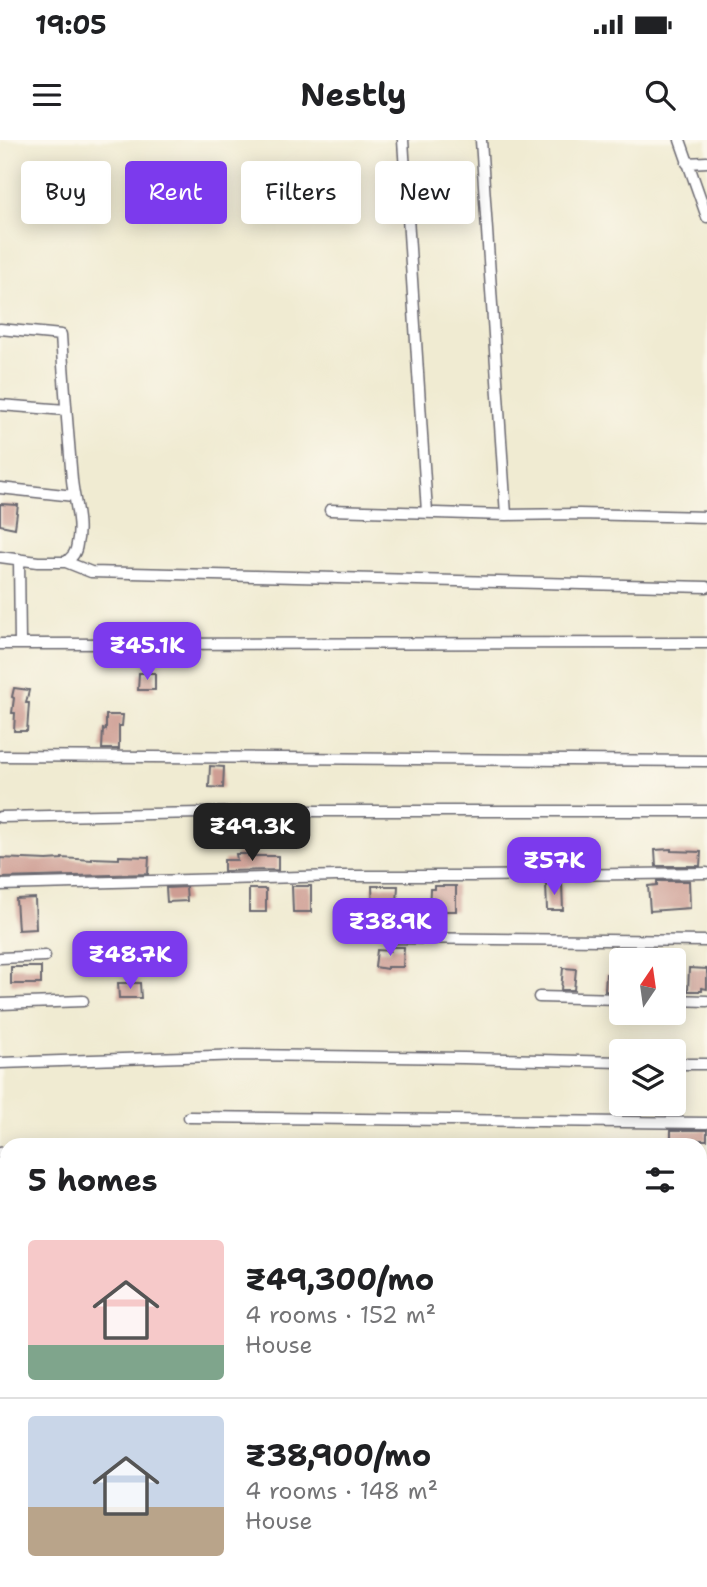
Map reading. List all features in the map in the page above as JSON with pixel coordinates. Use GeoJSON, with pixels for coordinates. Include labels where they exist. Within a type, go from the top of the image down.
{"type":"FeatureCollection","features":[{"type":"Feature","properties":{"kind":"street"},"geometry":{"type":"LineString","coordinates":[[404,140],[427,512]]}},
{"type":"Feature","properties":{"kind":"street"},"geometry":{"type":"LineString","coordinates":[[481,140],[506,515]]}},
{"type":"Feature","properties":{"kind":"street"},"geometry":{"type":"LineString","coordinates":[[680,140],[707,217]]}},
{"type":"Feature","properties":{"kind":"street"},"geometry":{"type":"LineString","coordinates":[[687,163],[707,162]]}},
{"type":"Feature","properties":{"kind":"street"},"geometry":{"type":"LineString","coordinates":[[0,329],[61,335],[78,521],[78,543],[74,555],[66,562]]}},
{"type":"Feature","properties":{"kind":"street"},"geometry":{"type":"LineString","coordinates":[[0,405],[66,410]]}},
{"type":"Feature","properties":{"kind":"street"},"geometry":{"type":"LineString","coordinates":[[0,488],[74,496]]}},
{"type":"Feature","properties":{"kind":"street"},"geometry":{"type":"LineString","coordinates":[[330,510],[707,517]]}},
{"type":"Feature","properties":{"kind":"street"},"geometry":{"type":"LineString","coordinates":[[0,557],[38,562],[66,562],[91,572],[707,587]]}},
{"type":"Feature","properties":{"kind":"street"},"geometry":{"type":"LineString","coordinates":[[19,559],[20,644]]}},
{"type":"Feature","properties":{"kind":"street"},"geometry":{"type":"LineString","coordinates":[[0,644],[707,643]]}},
{"type":"Feature","properties":{"kind":"street"},"geometry":{"type":"LineString","coordinates":[[0,755],[707,761]]}},
{"type":"Feature","properties":{"kind":"street"},"geometry":{"type":"LineString","coordinates":[[0,817],[301,811],[707,811]]}},
{"type":"Feature","properties":{"kind":"street"},"geometry":{"type":"LineString","coordinates":[[0,885],[337,876],[707,873]]}},
{"type":"Feature","properties":{"kind":"street"},"geometry":{"type":"LineString","coordinates":[[396,938],[707,941]]}},
{"type":"Feature","properties":{"kind":"street"},"geometry":{"type":"LineString","coordinates":[[0,958],[45,956]]}},
{"type":"Feature","properties":{"kind":"street"},"geometry":{"type":"LineString","coordinates":[[539,997],[609,999]]}},
{"type":"Feature","properties":{"kind":"street"},"geometry":{"type":"LineString","coordinates":[[686,1000],[707,1001]]}},
{"type":"Feature","properties":{"kind":"street"},"geometry":{"type":"LineString","coordinates":[[0,1004],[83,1002]]}},
{"type":"Feature","properties":{"kind":"street"},"geometry":{"type":"LineString","coordinates":[[0,1063],[244,1055],[609,1062]]}},
{"type":"Feature","properties":{"kind":"street"},"geometry":{"type":"LineString","coordinates":[[686,1064],[707,1064]]}},
{"type":"Feature","properties":{"kind":"street"},"geometry":{"type":"LineString","coordinates":[[189,1117],[707,1123]]}},
{"type":"Feature","properties":{"kind":"building"},"geometry":{"type":"Polygon","coordinates":[[[0,504],[18,505],[15,528],[0,525],[0,504]]]}},
{"type":"Feature","properties":{"kind":"building"},"geometry":{"type":"Polygon","coordinates":[[[139,673],[155,673],[155,690],[138,690],[139,673]]]}},
{"type":"Feature","properties":{"kind":"building"},"geometry":{"type":"Polygon","coordinates":[[[14,688],[29,690],[26,703],[29,703],[27,731],[14,731],[14,688]]]}},
{"type":"Feature","properties":{"kind":"building"},"geometry":{"type":"Polygon","coordinates":[[[106,715],[123,715],[122,726],[119,726],[119,749],[102,749],[106,715]]]}},
{"type":"Feature","properties":{"kind":"building"},"geometry":{"type":"Polygon","coordinates":[[[210,766],[224,767],[223,788],[209,787],[210,766]]]}},
{"type":"Feature","properties":{"kind":"building"},"geometry":{"type":"Polygon","coordinates":[[[655,850],[701,852],[700,866],[656,866],[655,850]]]}},
{"type":"Feature","properties":{"kind":"building"},"geometry":{"type":"Polygon","coordinates":[[[236,854],[278,856],[278,870],[224,871],[224,860],[237,860],[236,854]]]}},
{"type":"Feature","properties":{"kind":"building"},"geometry":{"type":"Polygon","coordinates":[[[119,856],[149,857],[148,874],[0,878],[0,858],[92,860],[119,859],[119,856]]]}},
{"type":"Feature","properties":{"kind":"building"},"geometry":{"type":"Polygon","coordinates":[[[657,881],[689,881],[690,908],[650,911],[648,886],[657,885],[657,881]]]}},
{"type":"Feature","properties":{"kind":"building"},"geometry":{"type":"Polygon","coordinates":[[[546,883],[562,884],[563,910],[547,910],[546,883]]]}},
{"type":"Feature","properties":{"kind":"building"},"geometry":{"type":"Polygon","coordinates":[[[292,886],[311,886],[311,912],[293,912],[292,886]]]}},
{"type":"Feature","properties":{"kind":"building"},"geometry":{"type":"Polygon","coordinates":[[[372,886],[398,886],[397,903],[384,902],[384,909],[373,909],[372,886]]]}},
{"type":"Feature","properties":{"kind":"building"},"geometry":{"type":"Polygon","coordinates":[[[435,886],[456,886],[456,911],[429,911],[430,889],[435,889],[435,886]]]}},
{"type":"Feature","properties":{"kind":"building"},"geometry":{"type":"Polygon","coordinates":[[[186,887],[187,901],[167,902],[166,888],[186,887]]]}},
{"type":"Feature","properties":{"kind":"building"},"geometry":{"type":"Polygon","coordinates":[[[249,889],[266,889],[266,912],[249,912],[249,889]]]}},
{"type":"Feature","properties":{"kind":"building"},"geometry":{"type":"Polygon","coordinates":[[[35,898],[36,929],[18,930],[16,899],[35,898]]]}},
{"type":"Feature","properties":{"kind":"building"},"geometry":{"type":"Polygon","coordinates":[[[407,914],[434,915],[434,931],[407,931],[407,914]]]}},
{"type":"Feature","properties":{"kind":"building"},"geometry":{"type":"Polygon","coordinates":[[[391,947],[404,947],[403,967],[375,967],[377,950],[390,951],[391,947]]]}},
{"type":"Feature","properties":{"kind":"building"},"geometry":{"type":"Polygon","coordinates":[[[11,967],[41,967],[41,984],[11,984],[11,967]]]}},
{"type":"Feature","properties":{"kind":"building"},"geometry":{"type":"Polygon","coordinates":[[[563,968],[576,969],[574,990],[561,990],[563,968]]]}},
{"type":"Feature","properties":{"kind":"building"},"geometry":{"type":"Polygon","coordinates":[[[689,968],[707,969],[707,989],[688,991],[689,968]]]}},
{"type":"Feature","properties":{"kind":"building"},"geometry":{"type":"Polygon","coordinates":[[[606,974],[609,974],[609,991],[605,991],[606,974]]]}},
{"type":"Feature","properties":{"kind":"building"},"geometry":{"type":"Polygon","coordinates":[[[118,983],[140,983],[141,998],[119,998],[118,983]]]}},
{"type":"Feature","properties":{"kind":"building"},"geometry":{"type":"Polygon","coordinates":[[[671,1130],[707,1130],[707,1138],[671,1138],[671,1130]]]}}]}
